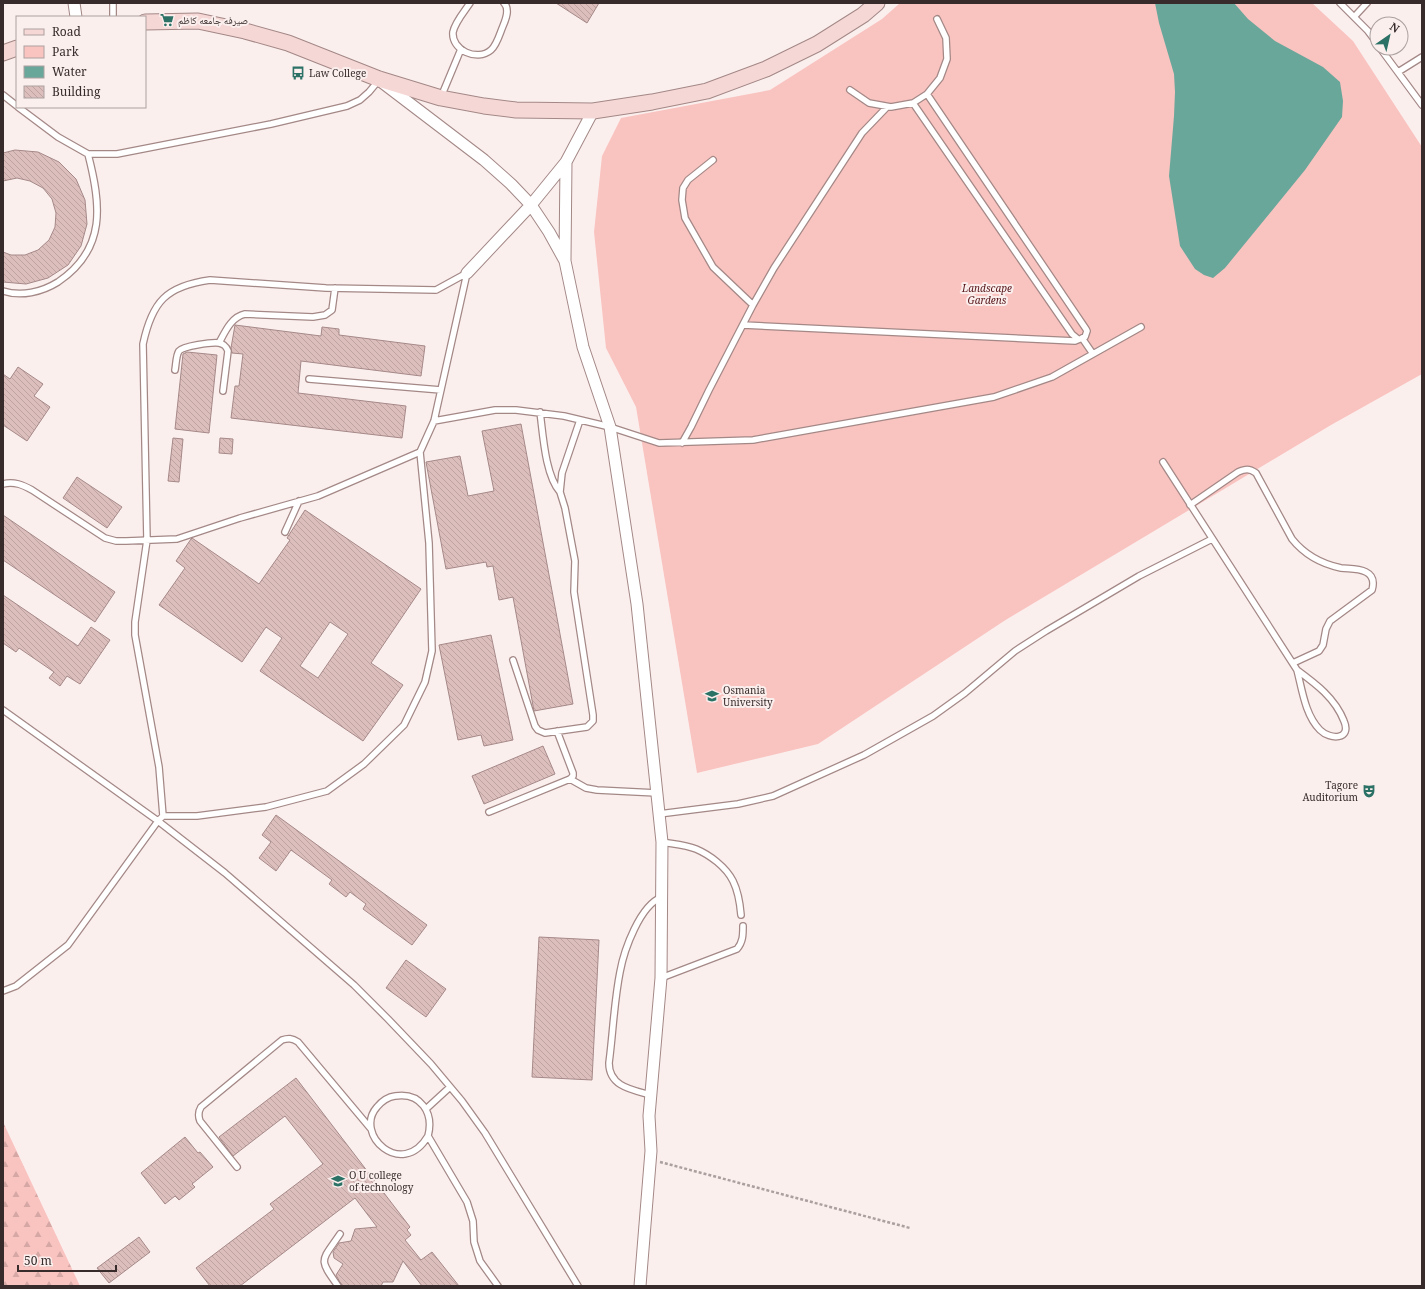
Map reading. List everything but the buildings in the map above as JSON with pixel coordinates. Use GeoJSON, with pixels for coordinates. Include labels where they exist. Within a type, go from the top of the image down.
{"type":"FeatureCollection","features":[{"type":"Feature","properties":{"kind":"main road"},"geometry":{"type":"LineString","coordinates":[[146,22],[198,21],[288,42],[379,79],[441,98],[516,110],[593,111],[652,102],[707,91],[766,69],[817,44],[863,15],[874,4]]}},
{"type":"Feature","properties":{"kind":"main road"},"geometry":{"type":"LineString","coordinates":[[3,53],[16,48]]}},
{"type":"Feature","properties":{"kind":"street"},"geometry":{"type":"LineString","coordinates":[[74,3],[76,16]]}},
{"type":"Feature","properties":{"kind":"street"},"geometry":{"type":"LineString","coordinates":[[379,79],[484,160],[511,184],[531,205],[549,232],[565,261]]}},
{"type":"Feature","properties":{"kind":"street"},"geometry":{"type":"LineString","coordinates":[[467,273],[531,205],[566,162],[593,111]]}},
{"type":"Feature","properties":{"kind":"street"},"geometry":{"type":"LineString","coordinates":[[566,162],[565,261],[583,347],[610,427],[637,604],[662,842],[661,978],[649,1116],[650,1159],[640,1286]]}},
{"type":"Feature","properties":{"kind":"lane"},"geometry":{"type":"LineString","coordinates":[[113,3],[113,16]]}},
{"type":"Feature","properties":{"kind":"lane"},"geometry":{"type":"LineString","coordinates":[[470,3],[456,23],[453,30],[453,37],[455,44],[461,49],[469,54],[478,55],[492,50],[502,30],[507,14],[506,5],[504,3]]}},
{"type":"Feature","properties":{"kind":"lane"},"geometry":{"type":"LineString","coordinates":[[1340,3],[1369,33]]}},
{"type":"Feature","properties":{"kind":"lane"},"geometry":{"type":"LineString","coordinates":[[1354,17],[1367,3]]}},
{"type":"Feature","properties":{"kind":"lane"},"geometry":{"type":"LineString","coordinates":[[850,90],[869,103],[887,107],[913,103],[927,94],[940,78],[947,58],[946,38],[937,19]]}},
{"type":"Feature","properties":{"kind":"lane"},"geometry":{"type":"LineString","coordinates":[[441,98],[461,49]]}},
{"type":"Feature","properties":{"kind":"lane"},"geometry":{"type":"LineString","coordinates":[[1386,56],[1422,105]]}},
{"type":"Feature","properties":{"kind":"lane"},"geometry":{"type":"LineString","coordinates":[[1398,72],[1422,57]]}},
{"type":"Feature","properties":{"kind":"lane"},"geometry":{"type":"LineString","coordinates":[[21,108],[58,137],[88,154],[117,154],[271,124],[347,106],[360,100],[369,92],[379,79]]}},
{"type":"Feature","properties":{"kind":"lane"},"geometry":{"type":"LineString","coordinates":[[742,325],[1075,341],[1078,341],[1086,334],[1086,329],[927,94]]}},
{"type":"Feature","properties":{"kind":"lane"},"geometry":{"type":"LineString","coordinates":[[3,95],[16,105]]}},
{"type":"Feature","properties":{"kind":"lane"},"geometry":{"type":"LineString","coordinates":[[913,103],[1072,334],[1080,338],[1094,354]]}},
{"type":"Feature","properties":{"kind":"lane"},"geometry":{"type":"LineString","coordinates":[[682,443],[691,428],[742,325],[774,268],[862,133],[887,107]]}},
{"type":"Feature","properties":{"kind":"lane"},"geometry":{"type":"LineString","coordinates":[[3,291],[19,294],[38,291],[52,286],[80,263],[88,251],[94,234],[97,212],[88,154]]}},
{"type":"Feature","properties":{"kind":"lane"},"geometry":{"type":"LineString","coordinates":[[713,160],[688,180],[683,188],[682,200],[685,218],[714,267],[753,305]]}},
{"type":"Feature","properties":{"kind":"lane"},"geometry":{"type":"LineString","coordinates":[[163,816],[159,767],[135,635],[135,622],[147,540],[143,344],[151,315],[161,301],[170,293],[195,282],[210,280],[335,288],[436,290],[467,273]]}},
{"type":"Feature","properties":{"kind":"lane"},"geometry":{"type":"LineString","coordinates":[[3,991],[16,986],[68,945],[163,816],[197,816],[266,807],[327,791],[364,764],[404,726],[424,682],[432,651],[429,543],[420,452],[434,421],[467,273]]}},
{"type":"Feature","properties":{"kind":"lane"},"geometry":{"type":"LineString","coordinates":[[219,343],[231,323],[241,315],[313,317],[325,315],[332,310],[335,288]]}},
{"type":"Feature","properties":{"kind":"lane"},"geometry":{"type":"LineString","coordinates":[[434,421],[495,410],[516,410],[540,412],[610,427],[659,444],[753,440],[994,397],[1052,377],[1141,327]]}},
{"type":"Feature","properties":{"kind":"lane"},"geometry":{"type":"LineString","coordinates":[[176,370],[180,350],[183,348],[208,343],[219,343],[227,347],[228,351],[223,391]]}},
{"type":"Feature","properties":{"kind":"lane"},"geometry":{"type":"LineString","coordinates":[[309,379],[441,390]]}},
{"type":"Feature","properties":{"kind":"lane"},"geometry":{"type":"LineString","coordinates":[[513,660],[535,726],[541,732],[587,727],[593,721],[574,592],[575,561],[565,508],[560,492],[555,486],[546,456],[540,412]]}},
{"type":"Feature","properties":{"kind":"lane"},"geometry":{"type":"LineString","coordinates":[[560,492],[562,473],[580,420]]}},
{"type":"Feature","properties":{"kind":"lane"},"geometry":{"type":"LineString","coordinates":[[3,484],[21,484],[105,538],[116,541],[177,539],[240,518],[318,496],[420,452]]}},
{"type":"Feature","properties":{"kind":"lane"},"geometry":{"type":"LineString","coordinates":[[1163,462],[1293,663],[1297,670],[1307,706],[1320,730],[1332,737],[1338,737],[1343,734],[1346,730],[1345,723],[1337,708],[1322,688],[1297,670]]}},
{"type":"Feature","properties":{"kind":"lane"},"geometry":{"type":"LineString","coordinates":[[1190,505],[1238,472],[1245,469],[1250,470],[1256,473],[1292,540],[1299,547],[1309,555],[1328,564],[1341,568],[1366,572],[1372,577],[1374,582],[1372,590],[1330,621],[1326,629],[1323,645],[1319,651],[1293,663]]}},
{"type":"Feature","properties":{"kind":"lane"},"geometry":{"type":"LineString","coordinates":[[285,532],[299,501]]}},
{"type":"Feature","properties":{"kind":"lane"},"geometry":{"type":"LineString","coordinates":[[659,814],[738,804],[773,796],[864,755],[933,716],[1015,651],[1046,631],[1139,576],[1212,539]]}},
{"type":"Feature","properties":{"kind":"lane"},"geometry":{"type":"LineString","coordinates":[[3,710],[158,821],[225,873],[354,984],[431,1064],[485,1133],[578,1286]]}},
{"type":"Feature","properties":{"kind":"lane"},"geometry":{"type":"LineString","coordinates":[[489,812],[570,779],[573,773],[557,731]]}},
{"type":"Feature","properties":{"kind":"lane"},"geometry":{"type":"LineString","coordinates":[[570,779],[586,788],[597,790],[657,793]]}},
{"type":"Feature","properties":{"kind":"lane"},"geometry":{"type":"LineString","coordinates":[[662,842],[694,849],[708,856],[720,866],[733,881],[739,900],[741,915]]}},
{"type":"Feature","properties":{"kind":"lane"},"geometry":{"type":"LineString","coordinates":[[651,1095],[623,1086],[613,1077],[610,1072],[610,1063],[620,971],[626,950],[644,913],[656,899],[662,897]]}},
{"type":"Feature","properties":{"kind":"lane"},"geometry":{"type":"LineString","coordinates":[[661,978],[737,949],[741,945],[743,938],[743,926]]}},
{"type":"Feature","properties":{"kind":"lane"},"geometry":{"type":"LineString","coordinates":[[237,1167],[200,1121],[198,1116],[199,1111],[201,1107],[282,1040],[288,1038],[294,1039],[298,1042],[371,1129]]}},
{"type":"Feature","properties":{"kind":"lane"},"geometry":{"type":"LineString","coordinates":[[426,1109],[450,1087]]}},
{"type":"Feature","properties":{"kind":"lane"},"geometry":{"type":"LineString","coordinates":[[401,1095],[411,1097],[420,1102],[430,1117],[431,1127],[424,1144],[407,1154],[389,1152],[381,1147],[374,1139],[371,1129],[371,1119],[375,1109],[382,1101],[391,1096],[401,1095]]}},
{"type":"Feature","properties":{"kind":"lane"},"geometry":{"type":"LineString","coordinates":[[428,1136],[467,1202],[473,1221],[474,1242],[480,1262],[498,1286]]}},
{"type":"Feature","properties":{"kind":"lane"},"geometry":{"type":"LineString","coordinates":[[338,1286],[323,1263],[325,1256],[340,1234]]}},
{"type":"Feature","properties":{"kind":"path"},"geometry":{"type":"LineString","coordinates":[[650,1159],[910,1228]]}},
{"type":"Feature","properties":{"kind":"green space","name":"Landscape Gardens"},"geometry":{"type":"Polygon","coordinates":[[[900,3],[1312,3],[1353,41],[1422,147],[1422,374],[1331,425],[1004,621],[818,744],[697,773],[636,407],[606,348],[594,232],[602,156],[621,118],[770,90],[882,19],[900,3]]]}},
{"type":"Feature","properties":{"kind":"green space"},"geometry":{"type":"Polygon","coordinates":[[[3,1122],[80,1286],[3,1286],[3,1122]]]}},
{"type":"Feature","properties":{"kind":"water"},"geometry":{"type":"Polygon","coordinates":[[[1155,3],[1234,3],[1248,19],[1275,41],[1323,67],[1340,82],[1343,101],[1342,117],[1305,170],[1225,268],[1213,278],[1204,275],[1195,269],[1180,246],[1169,176],[1174,116],[1174,74],[1159,23],[1155,3]]]}},
{"type":"Feature","properties":{"kind":"place","name":"صيرفه جامعه كاظم"},"geometry":{"type":"Point","coordinates":[167,20]}},
{"type":"Feature","properties":{"kind":"place","name":"Law College"},"geometry":{"type":"Point","coordinates":[298,73]}},
{"type":"Feature","properties":{"kind":"place","name":"Osmania University"},"geometry":{"type":"Point","coordinates":[712,696]}},
{"type":"Feature","properties":{"kind":"place","name":"Tagore Auditorium"},"geometry":{"type":"Point","coordinates":[1369,791]}},
{"type":"Feature","properties":{"kind":"place","name":"O U college of technology"},"geometry":{"type":"Point","coordinates":[338,1181]}}]}
